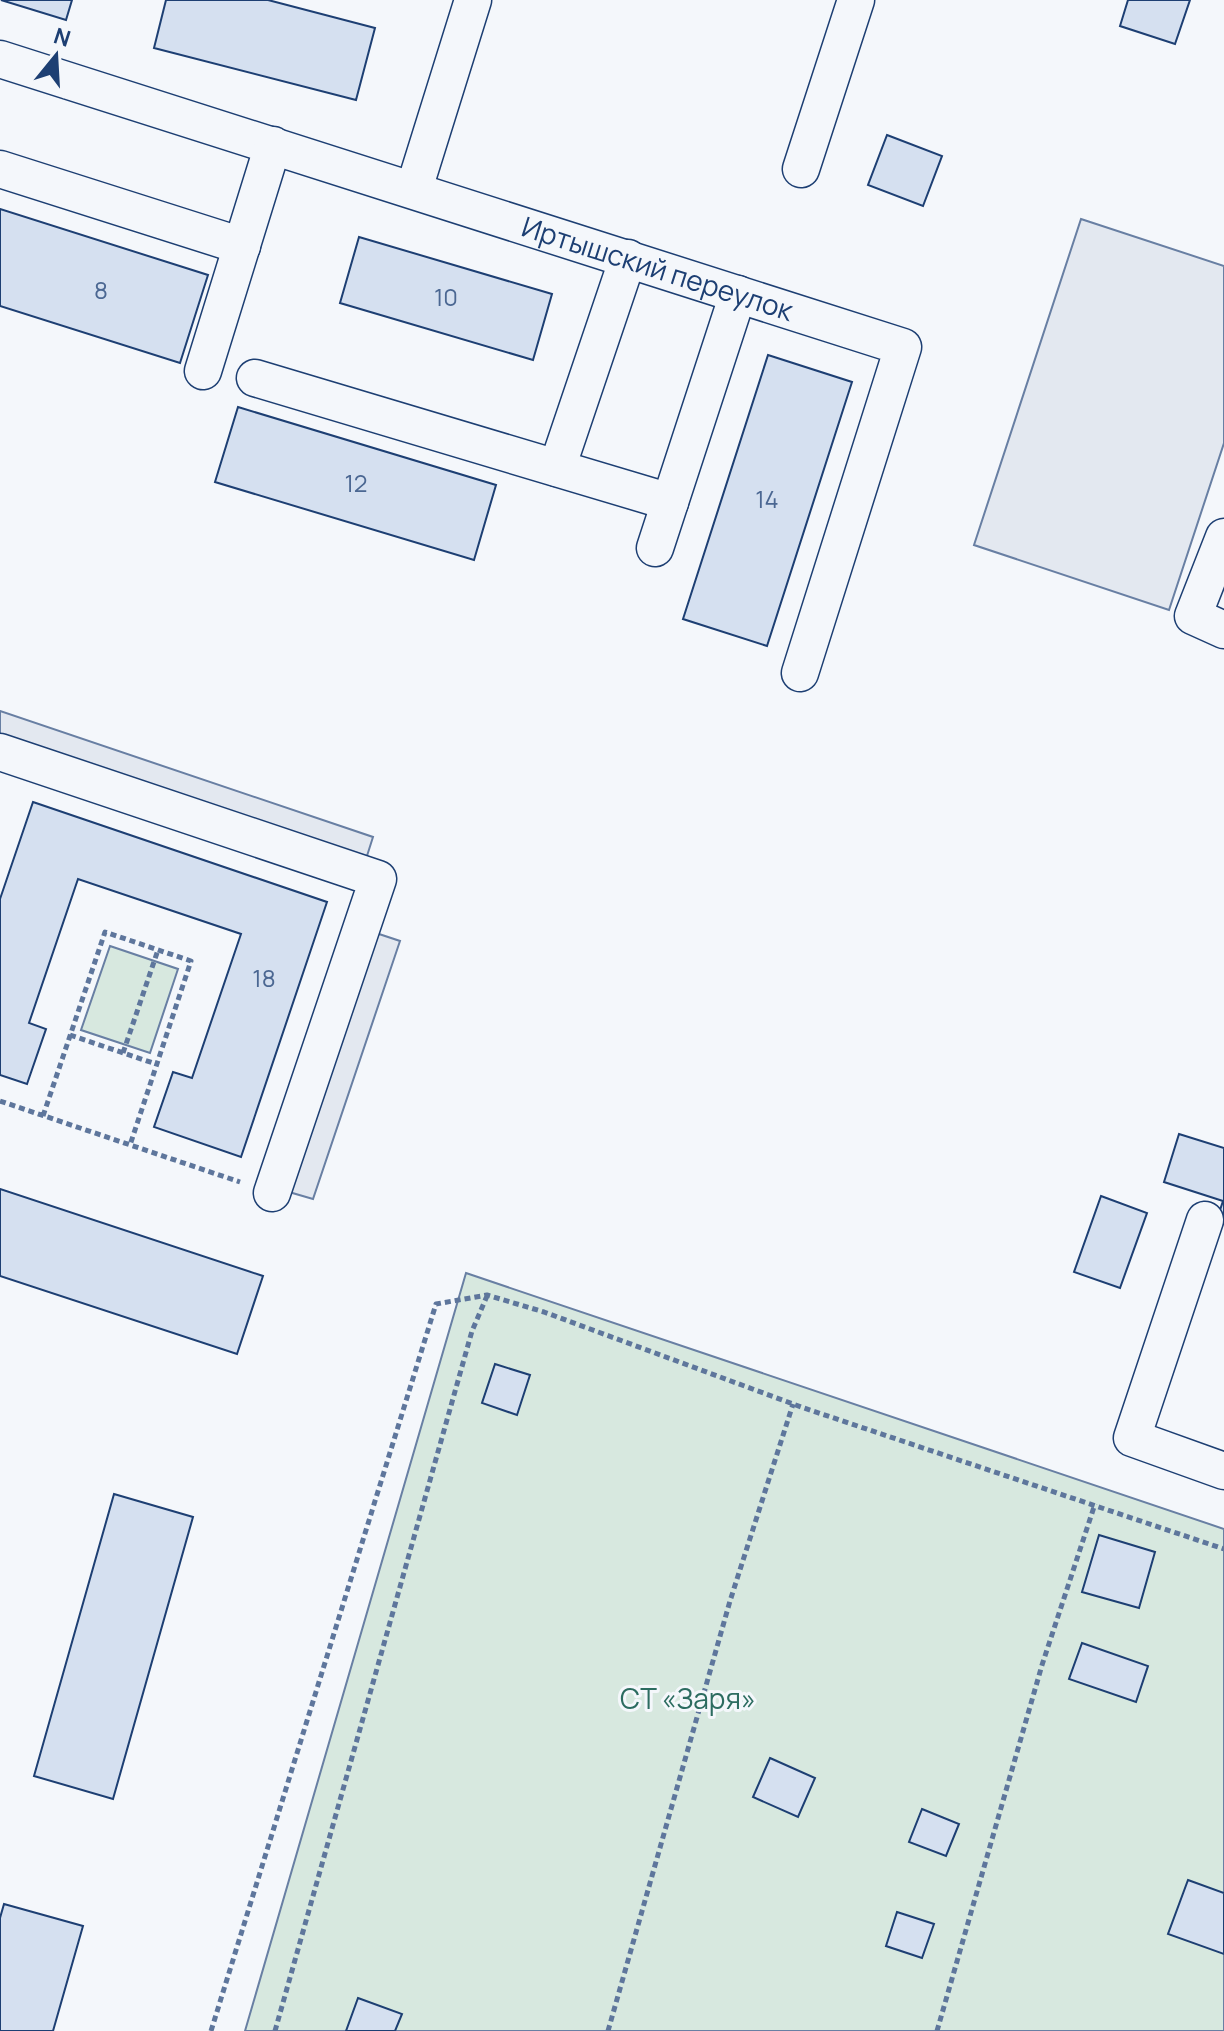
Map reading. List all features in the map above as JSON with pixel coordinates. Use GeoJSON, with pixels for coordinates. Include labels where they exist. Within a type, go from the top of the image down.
{"type":"FeatureCollection","features":[{"type":"Feature","properties":{"kind":"street"},"geometry":{"type":"LineString","coordinates":[[414,189],[473,0]]}},
{"type":"Feature","properties":{"kind":"street"},"geometry":{"type":"LineString","coordinates":[[801,169],[856,0]]}},
{"type":"Feature","properties":{"kind":"street","name":"Иртышский переулок"},"geometry":{"type":"LineString","coordinates":[[0,59],[903,347],[800,673]]}},
{"type":"Feature","properties":{"kind":"street"},"geometry":{"type":"LineString","coordinates":[[203,371],[273,145]]}},
{"type":"Feature","properties":{"kind":"street"},"geometry":{"type":"LineString","coordinates":[[0,169],[242,246]]}},
{"type":"Feature","properties":{"kind":"street"},"geometry":{"type":"LineString","coordinates":[[557,468],[628,258]]}},
{"type":"Feature","properties":{"kind":"street"},"geometry":{"type":"LineString","coordinates":[[655,548],[738,294]]}},
{"type":"Feature","properties":{"kind":"street"},"geometry":{"type":"LineString","coordinates":[[255,378],[670,502]]}},
{"type":"Feature","properties":{"kind":"street"},"geometry":{"type":"LineString","coordinates":[[1224,537],[1193,616],[1224,630]]}},
{"type":"Feature","properties":{"kind":"street"},"geometry":{"type":"LineString","coordinates":[[2,759],[378,879],[272,1193]]}},
{"type":"Feature","properties":{"kind":"street"},"geometry":{"type":"LineString","coordinates":[[1205,1220],[1132,1438],[1224,1471]]}},
{"type":"Feature","properties":{"kind":"path"},"geometry":{"type":"LineString","coordinates":[[43,1116],[105,932],[191,961],[130,1145]]}},
{"type":"Feature","properties":{"kind":"path"},"geometry":{"type":"LineString","coordinates":[[123,1053],[158,950]]}},
{"type":"Feature","properties":{"kind":"path"},"geometry":{"type":"LineString","coordinates":[[70,1035],[156,1064]]}},
{"type":"Feature","properties":{"kind":"path"},"geometry":{"type":"LineString","coordinates":[[0,1101],[272,1193]]}},
{"type":"Feature","properties":{"kind":"path"},"geometry":{"type":"LineString","coordinates":[[275,2031],[467,1346],[487,1295]]}},
{"type":"Feature","properties":{"kind":"path"},"geometry":{"type":"LineString","coordinates":[[211,2031],[436,1304],[487,1295],[544,1312],[793,1404],[1224,1549]]}},
{"type":"Feature","properties":{"kind":"path"},"geometry":{"type":"LineString","coordinates":[[608,2031],[730,1601],[793,1404]]}},
{"type":"Feature","properties":{"kind":"path"},"geometry":{"type":"LineString","coordinates":[[937,2031],[1042,1665],[1095,1504]]}},
{"type":"Feature","properties":{"kind":"green space"},"geometry":{"type":"Polygon","coordinates":[[[110,946],[178,969],[150,1053],[81,1030],[110,946]]]}},
{"type":"Feature","properties":{"kind":"green space","name":"СТ «Заря»"},"geometry":{"type":"Polygon","coordinates":[[[466,1273],[1224,1529],[1224,2031],[245,2031],[466,1273]]]}},
{"type":"Feature","properties":{"kind":"shaded area"},"geometry":{"type":"Polygon","coordinates":[[[1081,219],[1224,266],[1224,443],[1169,610],[974,545],[1081,219]]]}},
{"type":"Feature","properties":{"kind":"shaded area"},"geometry":{"type":"Polygon","coordinates":[[[0,711],[373,837],[366,859],[0,735],[0,711]]]}},
{"type":"Feature","properties":{"kind":"shaded area"},"geometry":{"type":"Polygon","coordinates":[[[376,933],[400,941],[313,1199],[289,1192],[376,933]]]}},
{"type":"Feature","properties":{"kind":"building"},"geometry":{"type":"Polygon","coordinates":[[[1,0],[72,0],[66,20],[1,0]]]}},
{"type":"Feature","properties":{"kind":"building"},"geometry":{"type":"Polygon","coordinates":[[[166,0],[268,0],[375,28],[356,100],[154,48],[166,0]]]}},
{"type":"Feature","properties":{"kind":"building"},"geometry":{"type":"Polygon","coordinates":[[[1128,0],[1190,0],[1175,44],[1120,26],[1128,0]]]}},
{"type":"Feature","properties":{"kind":"building"},"geometry":{"type":"Polygon","coordinates":[[[887,135],[942,156],[923,206],[868,185],[887,135]]]}},
{"type":"Feature","properties":{"kind":"building"},"geometry":{"type":"Polygon","coordinates":[[[0,209],[208,275],[180,363],[0,306],[0,209]]]}},
{"type":"Feature","properties":{"kind":"building"},"geometry":{"type":"Polygon","coordinates":[[[359,237],[552,294],[533,360],[340,303],[359,237]]]}},
{"type":"Feature","properties":{"kind":"building"},"geometry":{"type":"Polygon","coordinates":[[[768,355],[852,382],[767,646],[683,619],[768,355]]]}},
{"type":"Feature","properties":{"kind":"building"},"geometry":{"type":"Polygon","coordinates":[[[238,407],[496,485],[474,560],[215,482],[238,407]]]}},
{"type":"Feature","properties":{"kind":"building"},"geometry":{"type":"Polygon","coordinates":[[[33,802],[327,902],[241,1157],[154,1127],[173,1072],[192,1078],[241,934],[78,879],[29,1023],[46,1029],[27,1084],[0,1075],[0,899],[33,802]]]}},
{"type":"Feature","properties":{"kind":"building"},"geometry":{"type":"Polygon","coordinates":[[[1179,1134],[1224,1148],[1224,1218],[1218,1216],[1223,1201],[1164,1182],[1179,1134]]]}},
{"type":"Feature","properties":{"kind":"building"},"geometry":{"type":"Polygon","coordinates":[[[0,1189],[263,1276],[237,1354],[0,1276],[0,1189]]]}},
{"type":"Feature","properties":{"kind":"building"},"geometry":{"type":"Polygon","coordinates":[[[1101,1196],[1147,1213],[1120,1288],[1074,1272],[1101,1196]]]}},
{"type":"Feature","properties":{"kind":"building"},"geometry":{"type":"Polygon","coordinates":[[[495,1364],[530,1375],[517,1415],[482,1403],[495,1364]]]}},
{"type":"Feature","properties":{"kind":"building"},"geometry":{"type":"Polygon","coordinates":[[[114,1494],[193,1517],[113,1799],[34,1776],[114,1494]]]}},
{"type":"Feature","properties":{"kind":"building"},"geometry":{"type":"Polygon","coordinates":[[[1099,1535],[1155,1552],[1139,1608],[1082,1592],[1099,1535]]]}},
{"type":"Feature","properties":{"kind":"building"},"geometry":{"type":"Polygon","coordinates":[[[1082,1643],[1148,1666],[1136,1702],[1069,1679],[1082,1643]]]}},
{"type":"Feature","properties":{"kind":"building"},"geometry":{"type":"Polygon","coordinates":[[[770,1758],[815,1778],[798,1817],[753,1797],[770,1758]]]}},
{"type":"Feature","properties":{"kind":"building"},"geometry":{"type":"Polygon","coordinates":[[[922,1809],[959,1824],[946,1856],[909,1842],[922,1809]]]}},
{"type":"Feature","properties":{"kind":"building"},"geometry":{"type":"Polygon","coordinates":[[[1188,1880],[1224,1893],[1224,1954],[1168,1934],[1188,1880]]]}},
{"type":"Feature","properties":{"kind":"building"},"geometry":{"type":"Polygon","coordinates":[[[4,1904],[83,1926],[53,2031],[0,2031],[0,1918],[4,1904]]]}},
{"type":"Feature","properties":{"kind":"building"},"geometry":{"type":"Polygon","coordinates":[[[897,1912],[934,1924],[922,1958],[886,1946],[897,1912]]]}},
{"type":"Feature","properties":{"kind":"building"},"geometry":{"type":"Polygon","coordinates":[[[358,1998],[402,2014],[395,2031],[346,2031],[358,1998]]]}}]}
